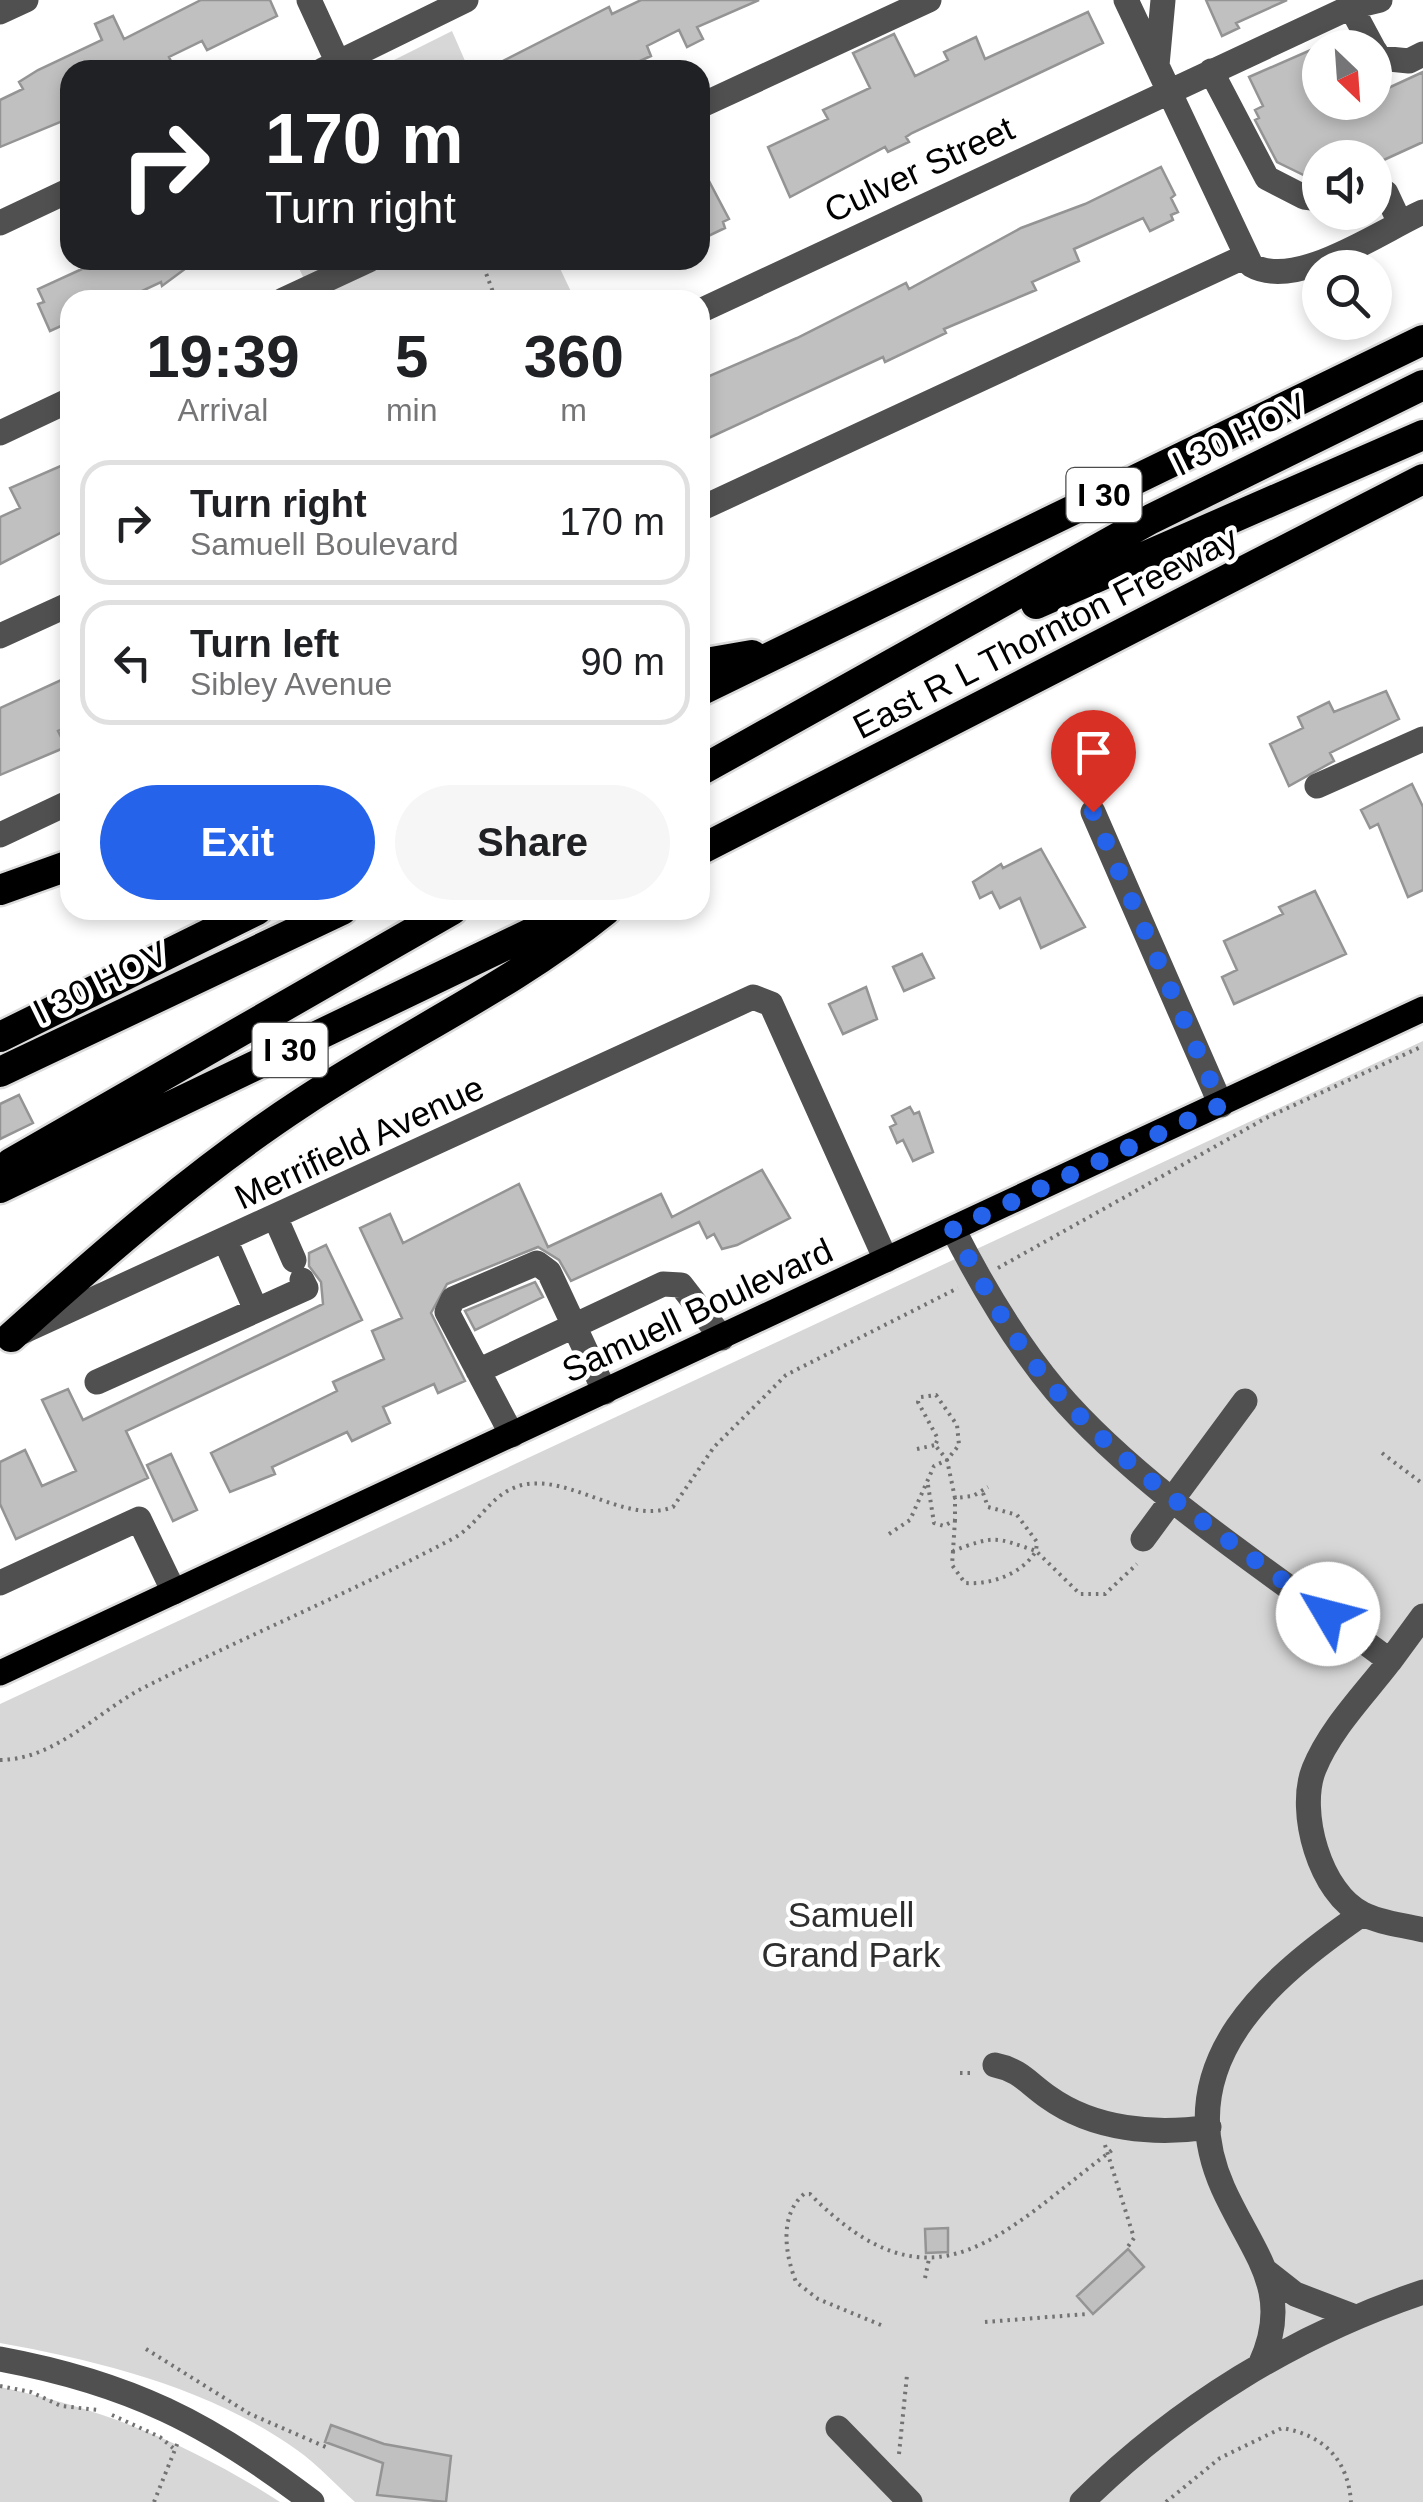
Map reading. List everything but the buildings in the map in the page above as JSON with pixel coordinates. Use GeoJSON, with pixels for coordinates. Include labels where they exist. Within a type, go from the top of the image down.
{"type":"FeatureCollection","features":[{"type":"Feature","properties":{"kind":"highway","name":"I 30"},"geometry":{"type":"LineString","coordinates":[[710,686],[1423,340]]}},
{"type":"Feature","properties":{"kind":"highway","name":"I 30 HOV"},"geometry":{"type":"LineString","coordinates":[[828,699],[1151,519],[1423,385]]}},
{"type":"Feature","properties":{"kind":"highway","name":"I 30 HOV"},"geometry":{"type":"LineString","coordinates":[[828,699],[1423,435]]}},
{"type":"Feature","properties":{"kind":"highway","name":"East R L Thornton Freeway"},"geometry":{"type":"LineString","coordinates":[[710,845],[1414,485]]}},
{"type":"Feature","properties":{"kind":"highway"},"geometry":{"type":"LineString","coordinates":[[710,662],[784,649]]}},
{"type":"Feature","properties":{"kind":"highway"},"geometry":{"type":"LineString","coordinates":[[710,749],[828,699]]}},
{"type":"Feature","properties":{"kind":"highway"},"geometry":{"type":"LineString","coordinates":[[710,764],[828,699]]}},
{"type":"Feature","properties":{"kind":"highway"},"geometry":{"type":"LineString","coordinates":[[0,890],[60,869]]}},
{"type":"Feature","properties":{"kind":"highway"},"geometry":{"type":"LineString","coordinates":[[0,1037],[237,920]]}},
{"type":"Feature","properties":{"kind":"highway"},"geometry":{"type":"LineString","coordinates":[[56,1009],[282,920]]}},
{"type":"Feature","properties":{"kind":"highway","name":"I 30 HOV"},"geometry":{"type":"LineString","coordinates":[[0,1072],[321,920]]}},
{"type":"Feature","properties":{"kind":"highway"},"geometry":{"type":"LineString","coordinates":[[0,1170],[435,920]]}},
{"type":"Feature","properties":{"kind":"highway","name":"I 30"},"geometry":{"type":"LineString","coordinates":[[0,1188],[558,920]]}},
{"type":"Feature","properties":{"kind":"highway"},"geometry":{"type":"LineString","coordinates":[[6,1340],[211,1169],[300,1104],[547,958],[594,920]]}},
{"type":"Feature","properties":{"kind":"main road","name":"Samuell Boulevard"},"geometry":{"type":"LineString","coordinates":[[0,1673],[1423,1010]]}},
{"type":"Feature","properties":{"kind":"street"},"geometry":{"type":"LineString","coordinates":[[0,12],[26,0]]}},
{"type":"Feature","properties":{"kind":"street"},"geometry":{"type":"LineString","coordinates":[[309,0],[328,60]]}},
{"type":"Feature","properties":{"kind":"street"},"geometry":{"type":"LineString","coordinates":[[342,60],[466,0]]}},
{"type":"Feature","properties":{"kind":"street"},"geometry":{"type":"LineString","coordinates":[[710,101],[930,0]]}},
{"type":"Feature","properties":{"kind":"street"},"geometry":{"type":"LineString","coordinates":[[1126,0],[1251,265],[1264,273],[1281,274],[1309,268],[1411,218],[1392,199]]}},
{"type":"Feature","properties":{"kind":"street"},"geometry":{"type":"LineString","coordinates":[[1157,68],[1162,0]]}},
{"type":"Feature","properties":{"kind":"street"},"geometry":{"type":"LineString","coordinates":[[1369,2],[1372,30]]}},
{"type":"Feature","properties":{"kind":"street","name":"Culver Street"},"geometry":{"type":"LineString","coordinates":[[710,306],[1211,71],[1369,2]]}},
{"type":"Feature","properties":{"kind":"street"},"geometry":{"type":"LineString","coordinates":[[1392,59],[1408,61],[1423,54]]}},
{"type":"Feature","properties":{"kind":"street"},"geometry":{"type":"LineString","coordinates":[[1211,71],[1267,178],[1302,195]]}},
{"type":"Feature","properties":{"kind":"street"},"geometry":{"type":"LineString","coordinates":[[0,223],[60,195]]}},
{"type":"Feature","properties":{"kind":"street"},"geometry":{"type":"LineString","coordinates":[[710,504],[1246,256]]}},
{"type":"Feature","properties":{"kind":"street"},"geometry":{"type":"LineString","coordinates":[[305,290],[348,270]]}},
{"type":"Feature","properties":{"kind":"street"},"geometry":{"type":"LineString","coordinates":[[0,433],[60,405]]}},
{"type":"Feature","properties":{"kind":"street"},"geometry":{"type":"LineString","coordinates":[[0,636],[60,609]]}},
{"type":"Feature","properties":{"kind":"street"},"geometry":{"type":"LineString","coordinates":[[1317,786],[1423,740]]}},
{"type":"Feature","properties":{"kind":"street"},"geometry":{"type":"LineString","coordinates":[[0,834],[60,807]]}},
{"type":"Feature","properties":{"kind":"street"},"geometry":{"type":"LineString","coordinates":[[1093,812],[1221,1105]]}},
{"type":"Feature","properties":{"kind":"street","name":"Merrifield Avenue"},"geometry":{"type":"LineString","coordinates":[[6,1340],[226,1242],[745,999],[762,998],[771,1004],[886,1260]]}},
{"type":"Feature","properties":{"kind":"street"},"geometry":{"type":"LineString","coordinates":[[97,1382],[306,1288],[276,1218]]}},
{"type":"Feature","properties":{"kind":"street"},"geometry":{"type":"LineString","coordinates":[[953,1229],[978,1278],[1028,1356],[1058,1394],[1121,1455],[1174,1498],[1390,1661]]}},
{"type":"Feature","properties":{"kind":"street"},"geometry":{"type":"LineString","coordinates":[[226,1242],[256,1310]]}},
{"type":"Feature","properties":{"kind":"street"},"geometry":{"type":"LineString","coordinates":[[512,1435],[447,1312],[454,1298],[537,1263],[550,1272],[606,1392]]}},
{"type":"Feature","properties":{"kind":"street"},"geometry":{"type":"LineString","coordinates":[[478,1371],[663,1284],[681,1285],[722,1338]]}},
{"type":"Feature","properties":{"kind":"street"},"geometry":{"type":"LineString","coordinates":[[1140,1552],[1245,1401]]}},
{"type":"Feature","properties":{"kind":"street"},"geometry":{"type":"LineString","coordinates":[[0,1583],[139,1520],[174,1592]]}},
{"type":"Feature","properties":{"kind":"street"},"geometry":{"type":"LineString","coordinates":[[1423,1616],[1332,1736],[1313,1771],[1308,1799],[1311,1832],[1339,1897],[1362,1914],[1423,1930]]}},
{"type":"Feature","properties":{"kind":"street"},"geometry":{"type":"LineString","coordinates":[[1260,2365],[1274,2336],[1275,2305],[1267,2272],[1222,2186],[1208,2110],[1230,2035],[1248,2008],[1297,1960],[1362,1914]]}},
{"type":"Feature","properties":{"kind":"street"},"geometry":{"type":"LineString","coordinates":[[995,2064],[1019,2072],[1050,2100],[1139,2131],[1209,2127]]}},
{"type":"Feature","properties":{"kind":"street"},"geometry":{"type":"LineString","coordinates":[[1267,2272],[1295,2294],[1355,2317]]}},
{"type":"Feature","properties":{"kind":"street"},"geometry":{"type":"LineString","coordinates":[[1082,2502],[1166,2430],[1260,2365],[1355,2317],[1423,2292]]}},
{"type":"Feature","properties":{"kind":"street"},"geometry":{"type":"LineString","coordinates":[[0,2360],[119,2390],[195,2420],[312,2502]]}},
{"type":"Feature","properties":{"kind":"street"},"geometry":{"type":"LineString","coordinates":[[838,2428],[910,2502]]}},
{"type":"Feature","properties":{"kind":"path"},"geometry":{"type":"LineString","coordinates":[[0,1760],[15,1760],[76,1734],[140,1689],[455,1538],[498,1498],[520,1486],[548,1486],[644,1510],[673,1507],[714,1446],[786,1375],[978,1278],[1266,1118],[1423,1046]]}},
{"type":"Feature","properties":{"kind":"path"},"geometry":{"type":"LineString","coordinates":[[889,1534],[908,1524],[934,1466],[947,1460],[959,1445],[960,1435],[944,1404],[930,1393],[918,1402],[937,1434],[934,1445]]}},
{"type":"Feature","properties":{"kind":"path"},"geometry":{"type":"LineString","coordinates":[[917,1449],[934,1445]]}},
{"type":"Feature","properties":{"kind":"path"},"geometry":{"type":"LineString","coordinates":[[934,1445],[947,1460],[955,1498],[952,1566],[965,1583],[1006,1576],[1029,1562],[1038,1542],[1024,1521],[988,1506],[982,1492]]}},
{"type":"Feature","properties":{"kind":"path"},"geometry":{"type":"LineString","coordinates":[[1382,1453],[1423,1484]]}},
{"type":"Feature","properties":{"kind":"path"},"geometry":{"type":"LineString","coordinates":[[928,1486],[934,1522],[944,1526],[952,1538]]}},
{"type":"Feature","properties":{"kind":"path"},"geometry":{"type":"LineString","coordinates":[[955,1498],[982,1492],[988,1486]]}},
{"type":"Feature","properties":{"kind":"path"},"geometry":{"type":"LineString","coordinates":[[944,1526],[955,1520]]}},
{"type":"Feature","properties":{"kind":"path"},"geometry":{"type":"LineString","coordinates":[[953,1551],[983,1539],[1001,1537],[1036,1551],[1062,1581],[1092,1596],[1115,1588],[1140,1552]]}},
{"type":"Feature","properties":{"kind":"path"},"geometry":{"type":"LineString","coordinates":[[881,2325],[818,2299],[796,2282],[788,2212],[797,2200],[810,2194],[865,2242],[903,2258],[929,2259],[991,2241],[1139,2131]]}},
{"type":"Feature","properties":{"kind":"path"},"geometry":{"type":"LineString","coordinates":[[925,2278],[929,2259]]}},
{"type":"Feature","properties":{"kind":"path"},"geometry":{"type":"LineString","coordinates":[[984,2322],[1087,2314]]}},
{"type":"Feature","properties":{"kind":"path"},"geometry":{"type":"LineString","coordinates":[[146,2350],[250,2414],[328,2448]]}},
{"type":"Feature","properties":{"kind":"path"},"geometry":{"type":"LineString","coordinates":[[899,2454],[907,2375]]}},
{"type":"Feature","properties":{"kind":"path"},"geometry":{"type":"LineString","coordinates":[[0,2386],[32,2392],[61,2406],[100,2410],[160,2437],[174,2448]]}},
{"type":"Feature","properties":{"kind":"path"},"geometry":{"type":"LineString","coordinates":[[154,2502],[174,2448],[195,2420]]}},
{"type":"Feature","properties":{"kind":"path"},"geometry":{"type":"LineString","coordinates":[[1166,2502],[1220,2458],[1282,2428],[1327,2446],[1346,2473],[1351,2502]]}},
{"type":"Feature","properties":{"kind":"green space"},"geometry":{"type":"Polygon","coordinates":[[[452,31],[465,60],[394,60],[452,31]]]}},
{"type":"Feature","properties":{"kind":"green space"},"geometry":{"type":"Polygon","coordinates":[[[300,270],[561,270],[570,290],[309,290],[300,270]]]}},
{"type":"Feature","properties":{"kind":"green space","name":"Samuell Grand Park"},"geometry":{"type":"Polygon","coordinates":[[[1423,1041],[1423,2502],[355,2502],[297,2450],[229,2410],[154,2380],[0,2343],[0,1704],[1423,1041]]]}},
{"type":"Feature","properties":{"kind":"green space"},"geometry":{"type":"Polygon","coordinates":[[[0,2387],[76,2406],[145,2431],[212,2462],[280,2502],[0,2502],[0,2387]]]}},
{"type":"Feature","properties":{"kind":"route"},"geometry":{"type":"LineString","coordinates":[[1093,812],[1221,1105],[953,1229],[978,1278],[1028,1356],[1058,1394],[1156,1485],[1328,1614]]}}]}
